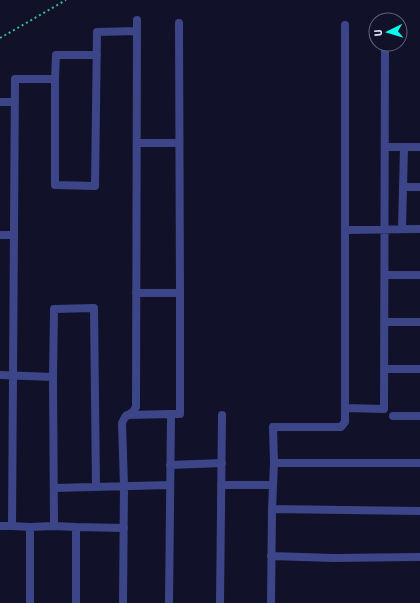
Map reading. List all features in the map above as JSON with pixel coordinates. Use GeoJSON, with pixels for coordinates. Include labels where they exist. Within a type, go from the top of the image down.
{"type":"FeatureCollection","features":[{"type":"Feature","properties":{"kind":"street"},"geometry":{"type":"LineString","coordinates":[[123,603],[124,486],[122,423],[124,417],[133,412],[136,407],[137,20]]}},
{"type":"Feature","properties":{"kind":"street"},"geometry":{"type":"LineString","coordinates":[[127,415],[180,414],[179,22]]}},
{"type":"Feature","properties":{"kind":"street"},"geometry":{"type":"LineString","coordinates":[[271,603],[272,485],[274,463],[273,427],[341,427],[345,422],[345,26]]}},
{"type":"Feature","properties":{"kind":"street"},"geometry":{"type":"LineString","coordinates":[[96,55],[56,55],[55,185],[95,186],[97,32],[138,31]]}},
{"type":"Feature","properties":{"kind":"street"},"geometry":{"type":"LineString","coordinates":[[345,408],[384,408],[385,52]]}},
{"type":"Feature","properties":{"kind":"street"},"geometry":{"type":"LineString","coordinates":[[12,526],[14,79],[55,79]]}},
{"type":"Feature","properties":{"kind":"street"},"geometry":{"type":"LineString","coordinates":[[0,102],[14,102]]}},
{"type":"Feature","properties":{"kind":"street"},"geometry":{"type":"LineString","coordinates":[[137,143],[180,143]]}},
{"type":"Feature","properties":{"kind":"street"},"geometry":{"type":"LineString","coordinates":[[385,147],[420,147]]}},
{"type":"Feature","properties":{"kind":"street"},"geometry":{"type":"LineString","coordinates":[[402,229],[404,147]]}},
{"type":"Feature","properties":{"kind":"street"},"geometry":{"type":"LineString","coordinates":[[403,188],[420,187]]}},
{"type":"Feature","properties":{"kind":"street"},"geometry":{"type":"LineString","coordinates":[[345,230],[420,229]]}},
{"type":"Feature","properties":{"kind":"street"},"geometry":{"type":"LineString","coordinates":[[0,235],[14,235]]}},
{"type":"Feature","properties":{"kind":"street"},"geometry":{"type":"LineString","coordinates":[[385,275],[420,275]]}},
{"type":"Feature","properties":{"kind":"street"},"geometry":{"type":"LineString","coordinates":[[136,293],[180,293]]}},
{"type":"Feature","properties":{"kind":"street"},"geometry":{"type":"LineString","coordinates":[[54,526],[54,309],[94,308],[96,488]]}},
{"type":"Feature","properties":{"kind":"street"},"geometry":{"type":"LineString","coordinates":[[385,322],[420,322]]}},
{"type":"Feature","properties":{"kind":"street"},"geometry":{"type":"LineString","coordinates":[[384,369],[420,369]]}},
{"type":"Feature","properties":{"kind":"street"},"geometry":{"type":"LineString","coordinates":[[0,374],[53,376]]}},
{"type":"Feature","properties":{"kind":"street"},"geometry":{"type":"LineString","coordinates":[[169,603],[170,464],[172,414]]}},
{"type":"Feature","properties":{"kind":"street"},"geometry":{"type":"LineString","coordinates":[[220,603],[222,415]]}},
{"type":"Feature","properties":{"kind":"street"},"geometry":{"type":"LineString","coordinates":[[393,416],[420,416]]}},
{"type":"Feature","properties":{"kind":"street"},"geometry":{"type":"LineString","coordinates":[[170,464],[222,463]]}},
{"type":"Feature","properties":{"kind":"street"},"geometry":{"type":"LineString","coordinates":[[274,463],[420,463]]}},
{"type":"Feature","properties":{"kind":"street"},"geometry":{"type":"LineString","coordinates":[[221,484],[272,485]]}},
{"type":"Feature","properties":{"kind":"street"},"geometry":{"type":"LineString","coordinates":[[54,488],[170,485]]}},
{"type":"Feature","properties":{"kind":"street"},"geometry":{"type":"LineString","coordinates":[[272,509],[420,511]]}},
{"type":"Feature","properties":{"kind":"street"},"geometry":{"type":"LineString","coordinates":[[0,526],[124,528]]}},
{"type":"Feature","properties":{"kind":"street"},"geometry":{"type":"LineString","coordinates":[[30,527],[30,603]]}},
{"type":"Feature","properties":{"kind":"street"},"geometry":{"type":"LineString","coordinates":[[76,527],[76,603]]}},
{"type":"Feature","properties":{"kind":"street"},"geometry":{"type":"LineString","coordinates":[[271,556],[420,558]]}},
{"type":"Feature","properties":{"kind":"path"},"geometry":{"type":"LineString","coordinates":[[0,38],[66,0]]}}]}
